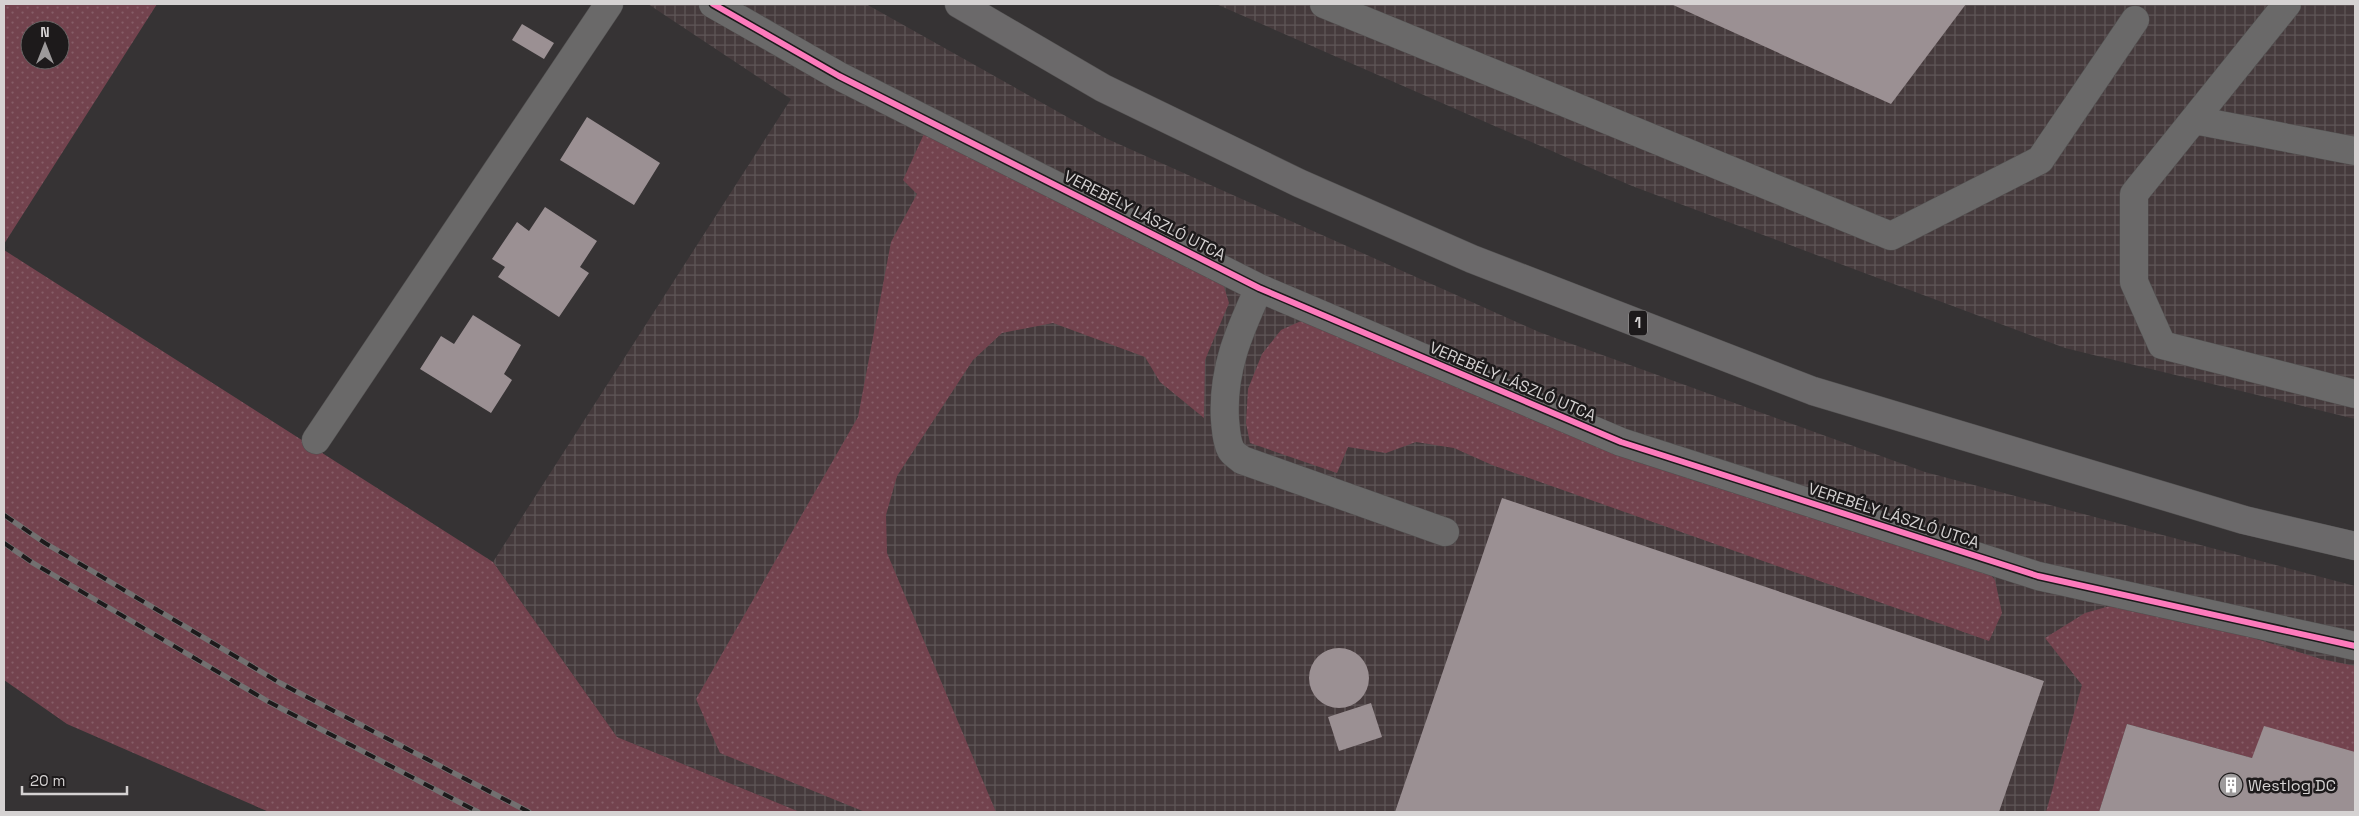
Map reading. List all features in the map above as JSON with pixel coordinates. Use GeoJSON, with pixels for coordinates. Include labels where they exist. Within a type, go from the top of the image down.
{"type":"FeatureCollection","features":[{"type":"Feature","properties":{"kind":"main road","name":"1"},"geometry":{"type":"LineString","coordinates":[[959,4],[1103,88],[1298,183],[1472,259],[1813,391],[2244,520],[2355,546]]}},
{"type":"Feature","properties":{"kind":"street"},"geometry":{"type":"LineString","coordinates":[[316,440],[609,4]]}},
{"type":"Feature","properties":{"kind":"street","name":"VEREBÉLY LÁSZLÓ UTCA"},"geometry":{"type":"LineString","coordinates":[[713,4],[839,76],[1259,288],[1630,445],[2038,576],[2355,646]]}},
{"type":"Feature","properties":{"kind":"street"},"geometry":{"type":"LineString","coordinates":[[1324,4],[1891,236],[2040,160],[2136,20]]}},
{"type":"Feature","properties":{"kind":"street"},"geometry":{"type":"LineString","coordinates":[[2288,4],[2134,194],[2134,282],[2162,346],[2355,394]]}},
{"type":"Feature","properties":{"kind":"street"},"geometry":{"type":"LineString","coordinates":[[2194,120],[2355,151]]}},
{"type":"Feature","properties":{"kind":"street"},"geometry":{"type":"LineString","coordinates":[[1259,288],[1241,328],[1228,366],[1224,404],[1226,432],[1231,450],[1242,460],[1445,532]]}},
{"type":"Feature","properties":{"kind":"shaded area"},"geometry":{"type":"Polygon","coordinates":[[[4,4],[157,4],[4,244],[4,4]]]}},
{"type":"Feature","properties":{"kind":"shaded area"},"geometry":{"type":"Polygon","coordinates":[[[648,4],[866,4],[1103,137],[1539,332],[1925,472],[2355,586],[2355,812],[800,812],[617,737],[493,562],[791,99],[648,4]]]}},
{"type":"Feature","properties":{"kind":"shaded area"},"geometry":{"type":"Polygon","coordinates":[[[1216,4],[2355,4],[2355,419],[2065,348],[1632,186],[1216,4]]]}},
{"type":"Feature","properties":{"kind":"shaded area"},"geometry":{"type":"Polygon","coordinates":[[[933,114],[1217,264],[1229,303],[1205,360],[1204,418],[1160,382],[1145,357],[1053,323],[1002,333],[973,360],[897,476],[886,515],[887,553],[996,812],[865,812],[720,753],[696,699],[858,417],[891,242],[917,194],[903,180],[933,114]]]}},
{"type":"Feature","properties":{"kind":"shaded area"},"geometry":{"type":"Polygon","coordinates":[[[4,250],[493,562],[617,737],[800,812],[269,812],[67,724],[4,680],[4,250]]]}},
{"type":"Feature","properties":{"kind":"shaded area"},"geometry":{"type":"Polygon","coordinates":[[[1310,317],[1495,386],[1977,559],[1995,580],[2002,613],[1989,641],[1492,465],[1454,448],[1416,442],[1386,453],[1348,447],[1337,473],[1250,443],[1246,423],[1248,389],[1262,354],[1281,330],[1310,317]]]}},
{"type":"Feature","properties":{"kind":"shaded area"},"geometry":{"type":"Polygon","coordinates":[[[2131,600],[2321,659],[2355,666],[2355,762],[2263,742],[2252,758],[2127,724],[2099,812],[2046,812],[2082,685],[2045,638],[2085,613],[2131,600]]]}},
{"type":"Feature","properties":{"kind":"building"},"geometry":{"type":"Polygon","coordinates":[[[1671,4],[1966,4],[1891,104],[1671,4]]]}},
{"type":"Feature","properties":{"kind":"building"},"geometry":{"type":"Polygon","coordinates":[[[522,24],[554,43],[544,59],[512,40],[522,24]]]}},
{"type":"Feature","properties":{"kind":"building"},"geometry":{"type":"Polygon","coordinates":[[[587,117],[660,163],[634,205],[560,160],[587,117]]]}},
{"type":"Feature","properties":{"kind":"building"},"geometry":{"type":"Polygon","coordinates":[[[545,207],[597,241],[580,267],[589,273],[559,317],[498,277],[505,267],[492,259],[517,222],[529,231],[545,207]]]}},
{"type":"Feature","properties":{"kind":"building"},"geometry":{"type":"Polygon","coordinates":[[[473,315],[521,345],[504,374],[512,380],[491,413],[420,369],[441,336],[454,344],[473,315]]]}},
{"type":"Feature","properties":{"kind":"building"},"geometry":{"type":"Polygon","coordinates":[[[1502,498],[2044,681],[1999,812],[1395,812],[1502,498]]]}},
{"type":"Feature","properties":{"kind":"building"},"geometry":{"type":"Polygon","coordinates":[[[1339,648],[1355,653],[1360,657],[1364,662],[1369,678],[1364,694],[1360,699],[1355,703],[1339,708],[1323,703],[1318,699],[1314,694],[1309,678],[1314,662],[1318,657],[1323,653],[1339,648]]]}},
{"type":"Feature","properties":{"kind":"building"},"geometry":{"type":"Polygon","coordinates":[[[1371,703],[1382,737],[1339,751],[1328,717],[1371,703]]]}},
{"type":"Feature","properties":{"kind":"building","name":"Westlog DC"},"geometry":{"type":"Polygon","coordinates":[[[2127,724],[2252,758],[2264,726],[2355,752],[2355,812],[2099,812],[2127,724]]]}},
{"type":"Feature","properties":{"kind":"railway"},"geometry":{"type":"LineString","coordinates":[[4,515],[45,543],[280,683],[529,812]]}},
{"type":"Feature","properties":{"kind":"railway"},"geometry":{"type":"LineString","coordinates":[[4,543],[33,563],[269,702],[478,812]]}},
{"type":"Feature","properties":{"kind":"cycle path"},"geometry":{"type":"LineString","coordinates":[[713,4],[839,76],[1259,288],[1621,442],[2038,576],[2355,646]]}},
{"type":"Feature","properties":{"kind":"place","name":"Westlog DC"},"geometry":{"type":"Point","coordinates":[2231,785]}}]}
